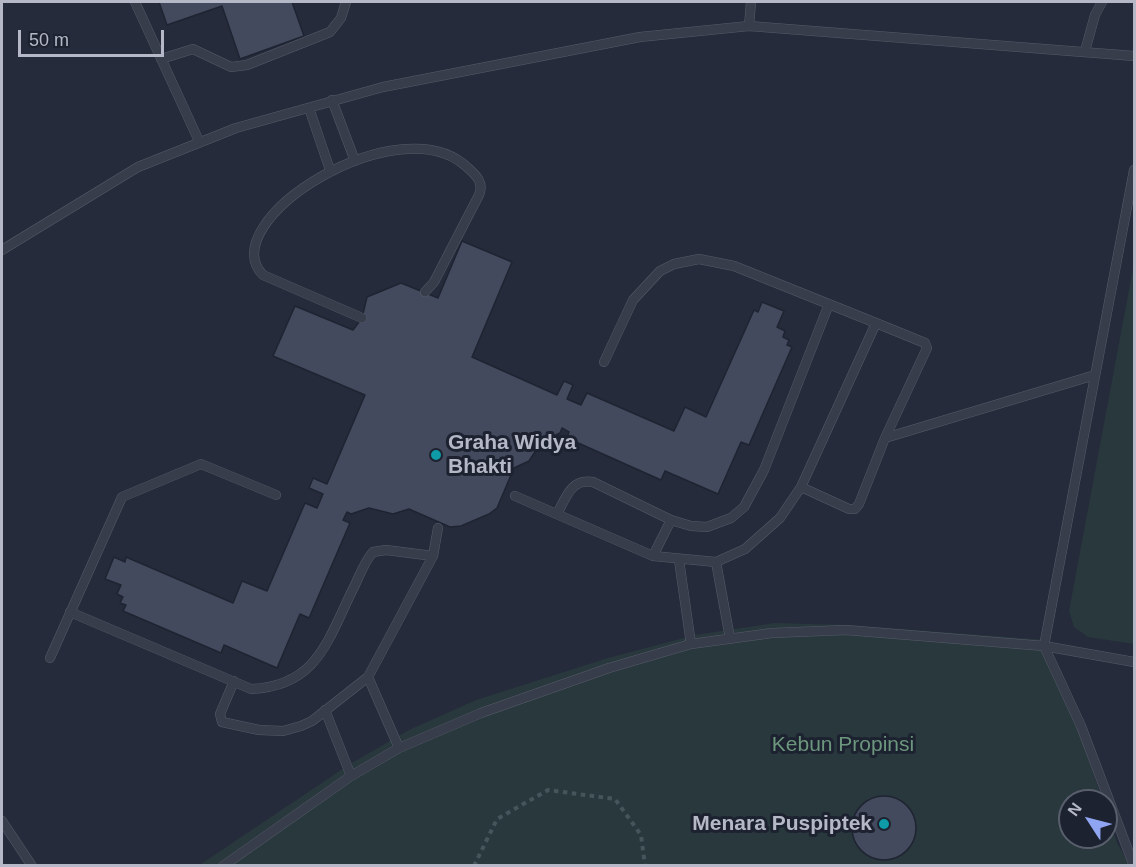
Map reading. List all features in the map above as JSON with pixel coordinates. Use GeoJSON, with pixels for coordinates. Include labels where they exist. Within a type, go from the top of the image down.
{"type":"FeatureCollection","features":[{"type":"Feature","properties":{"kind":"lane"},"geometry":{"type":"LineString","coordinates":[[135,2],[199,141]]}},
{"type":"Feature","properties":{"kind":"lane"},"geometry":{"type":"LineString","coordinates":[[161,59],[194,49],[231,68],[247,65],[330,32],[341,18],[346,2]]}},
{"type":"Feature","properties":{"kind":"lane"},"geometry":{"type":"LineString","coordinates":[[749,26],[751,2]]}},
{"type":"Feature","properties":{"kind":"lane"},"geometry":{"type":"LineString","coordinates":[[1085,51],[1095,15],[1102,2]]}},
{"type":"Feature","properties":{"kind":"lane"},"geometry":{"type":"LineString","coordinates":[[2,250],[138,167],[199,141],[332,100],[383,87],[640,37],[749,26],[1134,56]]}},
{"type":"Feature","properties":{"kind":"lane"},"geometry":{"type":"LineString","coordinates":[[332,100],[354,161]]}},
{"type":"Feature","properties":{"kind":"lane"},"geometry":{"type":"LineString","coordinates":[[309,108],[330,171]]}},
{"type":"Feature","properties":{"kind":"lane"},"geometry":{"type":"LineString","coordinates":[[362,318],[263,275],[255,262],[258,242],[268,220],[298,191],[330,171],[354,161],[397,149],[426,151],[455,158],[478,177],[481,185],[479,195],[434,282],[424,292]]}},
{"type":"Feature","properties":{"kind":"lane"},"geometry":{"type":"LineString","coordinates":[[1134,170],[1044,646],[1081,726],[1134,866]]}},
{"type":"Feature","properties":{"kind":"lane"},"geometry":{"type":"LineString","coordinates":[[604,362],[633,300],[660,271],[674,264],[699,259],[734,266],[925,343],[927,348],[855,509],[801,487]]}},
{"type":"Feature","properties":{"kind":"lane"},"geometry":{"type":"LineString","coordinates":[[557,514],[574,484],[582,480],[592,482],[671,520],[691,526],[707,527],[731,518],[744,507],[764,470],[829,304]]}},
{"type":"Feature","properties":{"kind":"lane"},"geometry":{"type":"LineString","coordinates":[[515,496],[653,556],[716,562],[745,549],[780,518],[801,487],[876,323]]}},
{"type":"Feature","properties":{"kind":"lane"},"geometry":{"type":"LineString","coordinates":[[885,438],[1095,375]]}},
{"type":"Feature","properties":{"kind":"lane"},"geometry":{"type":"LineString","coordinates":[[50,658],[122,497],[201,464],[276,495]]}},
{"type":"Feature","properties":{"kind":"lane"},"geometry":{"type":"LineString","coordinates":[[653,556],[671,520]]}},
{"type":"Feature","properties":{"kind":"lane"},"geometry":{"type":"LineString","coordinates":[[234,681],[220,714],[222,722],[259,730],[283,731],[307,724],[326,710],[368,677],[433,556],[438,528]]}},
{"type":"Feature","properties":{"kind":"lane"},"geometry":{"type":"LineString","coordinates":[[70,612],[250,689],[273,688],[294,680],[308,670],[326,642],[373,552],[386,550],[433,556]]}},
{"type":"Feature","properties":{"kind":"lane"},"geometry":{"type":"LineString","coordinates":[[679,560],[691,644]]}},
{"type":"Feature","properties":{"kind":"lane"},"geometry":{"type":"LineString","coordinates":[[716,562],[730,638]]}},
{"type":"Feature","properties":{"kind":"lane"},"geometry":{"type":"LineString","coordinates":[[223,866],[351,776],[399,748],[481,713],[609,668],[691,644],[730,638],[846,630],[1044,646],[1134,662]]}},
{"type":"Feature","properties":{"kind":"lane"},"geometry":{"type":"LineString","coordinates":[[368,677],[399,748]]}},
{"type":"Feature","properties":{"kind":"lane"},"geometry":{"type":"LineString","coordinates":[[326,710],[351,776]]}},
{"type":"Feature","properties":{"kind":"lane"},"geometry":{"type":"LineString","coordinates":[[2,821],[32,866]]}},
{"type":"Feature","properties":{"kind":"path"},"geometry":{"type":"LineString","coordinates":[[474,866],[497,819],[548,790],[615,799],[641,835],[645,866]]}},
{"type":"Feature","properties":{"kind":"green space"},"geometry":{"type":"Polygon","coordinates":[[[1134,263],[1134,644],[1088,637],[1074,627],[1069,611],[1134,263]]]}},
{"type":"Feature","properties":{"kind":"green space","name":"Kebun Propinsi"},"geometry":{"type":"Polygon","coordinates":[[[775,623],[848,625],[1046,640],[1099,789],[1058,789],[1058,849],[1118,849],[1118,845],[1130,865],[198,866],[350,764],[409,730],[476,700],[608,658],[695,635],[775,623]]]}},
{"type":"Feature","properties":{"kind":"building"},"geometry":{"type":"Polygon","coordinates":[[[159,2],[292,2],[304,36],[240,59],[222,6],[167,25],[159,2]]]}},
{"type":"Feature","properties":{"kind":"building","name":"Graha Widya Bhakti"},"geometry":{"type":"Polygon","coordinates":[[[462,241],[512,262],[472,357],[557,395],[564,381],[573,385],[567,399],[581,405],[587,393],[674,431],[685,407],[706,417],[754,310],[758,312],[762,302],[784,311],[777,327],[785,331],[783,337],[789,340],[787,345],[792,347],[749,445],[741,442],[718,494],[665,471],[661,480],[567,438],[569,432],[562,428],[560,433],[542,441],[529,461],[514,468],[497,508],[461,526],[450,527],[409,509],[393,514],[369,508],[351,514],[347,512],[343,520],[350,523],[309,618],[300,614],[277,668],[224,645],[221,653],[123,611],[126,605],[120,603],[123,597],[117,594],[121,585],[105,579],[114,557],[125,562],[126,557],[233,603],[242,581],[267,591],[305,503],[317,508],[323,494],[309,488],[313,478],[327,484],[365,395],[273,356],[295,306],[353,330],[362,318],[367,297],[401,283],[438,298],[462,241]]]}},
{"type":"Feature","properties":{"kind":"building","name":"Menara Puspiptek"},"geometry":{"type":"Polygon","coordinates":[[[884,796],[896,798],[907,805],[914,816],[916,828],[914,840],[907,851],[896,858],[884,860],[872,858],[861,851],[854,840],[852,828],[854,816],[861,805],[872,798],[884,796]]]}},
{"type":"Feature","properties":{"kind":"place","name":"Graha Widya Bhakti"},"geometry":{"type":"Point","coordinates":[436,455]}},
{"type":"Feature","properties":{"kind":"place","name":"Menara Puspiptek"},"geometry":{"type":"Point","coordinates":[884,824]}}]}
